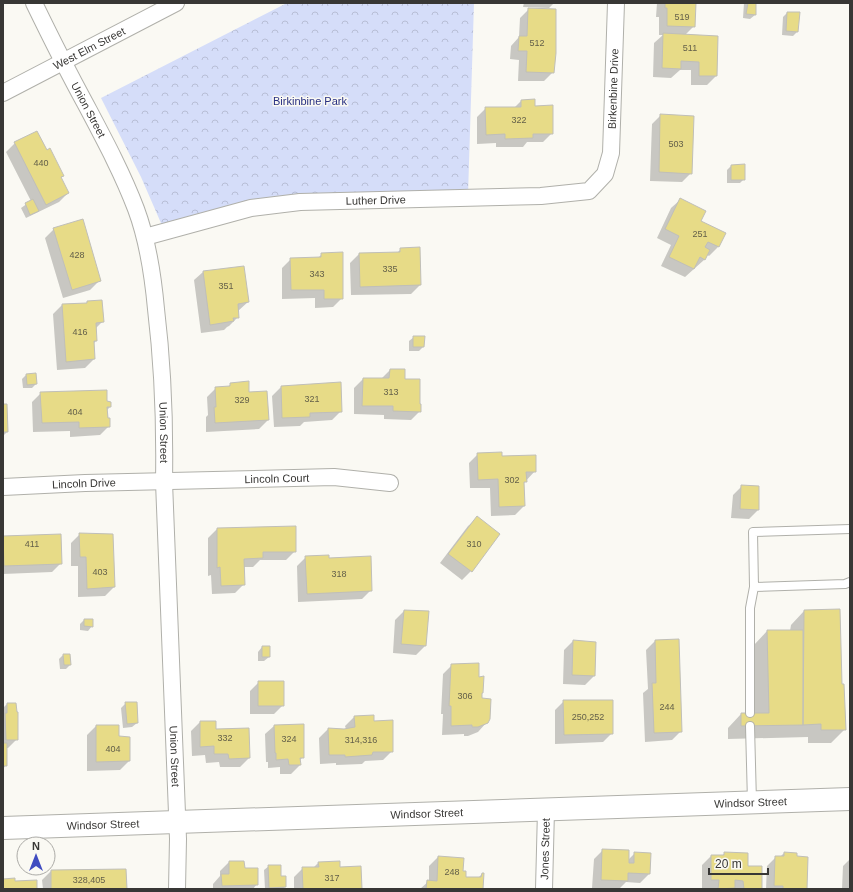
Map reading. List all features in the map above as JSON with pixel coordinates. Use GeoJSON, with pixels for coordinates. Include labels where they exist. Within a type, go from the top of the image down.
{"type":"FeatureCollection","features":[{"type":"Feature","properties":{"kind":"main road","name":"Windsor Street"},"geometry":{"type":"LineString","coordinates":[[3,828],[850,799]]}},
{"type":"Feature","properties":{"kind":"street","name":"Union Street"},"geometry":{"type":"LineString","coordinates":[[34,3],[63,62],[114,157],[136,209],[145,237],[153,283],[161,349],[165,435],[164,482],[176,822],[178,839],[177,889]]}},
{"type":"Feature","properties":{"kind":"street","name":"West Elm Street"},"geometry":{"type":"LineString","coordinates":[[3,93],[176,3]]}},
{"type":"Feature","properties":{"kind":"street","name":"Birkenbine Drive"},"geometry":{"type":"LineString","coordinates":[[605,174],[610,154],[616,3]]}},
{"type":"Feature","properties":{"kind":"street","name":"Luther Drive"},"geometry":{"type":"LineString","coordinates":[[145,237],[251,208],[300,202],[541,196],[588,191],[605,174]]}},
{"type":"Feature","properties":{"kind":"street","name":"Lincoln Court"},"geometry":{"type":"LineString","coordinates":[[164,482],[334,477],[390,482]]}},
{"type":"Feature","properties":{"kind":"street","name":"Lincoln Drive"},"geometry":{"type":"LineString","coordinates":[[3,487],[85,483],[164,482]]}},
{"type":"Feature","properties":{"kind":"street","name":"Jones Street"},"geometry":{"type":"LineString","coordinates":[[544,889],[546,810]]}},
{"type":"Feature","properties":{"kind":"lane"},"geometry":{"type":"LineString","coordinates":[[750,713],[750,608],[754,587],[753,532],[850,529]]}},
{"type":"Feature","properties":{"kind":"lane"},"geometry":{"type":"LineString","coordinates":[[754,587],[845,584],[850,582]]}},
{"type":"Feature","properties":{"kind":"lane"},"geometry":{"type":"LineString","coordinates":[[750,726],[752,802]]}},
{"type":"Feature","properties":{"kind":"green space","name":"Birkinbine Park"},"geometry":{"type":"Polygon","coordinates":[[[287,3],[474,3],[468,195],[351,197],[164,230],[141,177],[101,98],[287,3]]]}},
{"type":"Feature","properties":{"kind":"building"},"geometry":{"type":"Polygon","coordinates":[[[665,3],[696,3],[695,27],[667,26],[667,8],[665,8],[665,3]]]}},
{"type":"Feature","properties":{"kind":"building"},"geometry":{"type":"Polygon","coordinates":[[[748,3],[756,3],[756,15],[746,14],[748,3]]]}},
{"type":"Feature","properties":{"kind":"building"},"geometry":{"type":"Polygon","coordinates":[[[528,8],[556,9],[556,53],[554,73],[526,72],[527,51],[518,51],[519,36],[527,36],[528,8]]]}},
{"type":"Feature","properties":{"kind":"building"},"geometry":{"type":"Polygon","coordinates":[[[787,12],[800,12],[798,32],[786,31],[787,12]]]}},
{"type":"Feature","properties":{"kind":"building"},"geometry":{"type":"Polygon","coordinates":[[[663,33],[718,36],[717,76],[699,76],[699,62],[681,61],[681,69],[662,68],[663,33]]]}},
{"type":"Feature","properties":{"kind":"building"},"geometry":{"type":"Polygon","coordinates":[[[535,99],[535,106],[553,105],[553,134],[533,134],[533,138],[505,139],[505,134],[486,135],[485,107],[521,107],[521,100],[535,99]]]}},
{"type":"Feature","properties":{"kind":"building"},"geometry":{"type":"Polygon","coordinates":[[[660,114],[694,116],[692,174],[659,172],[660,114]]]}},
{"type":"Feature","properties":{"kind":"building"},"geometry":{"type":"Polygon","coordinates":[[[37,131],[47,150],[50,148],[64,176],[61,177],[69,193],[46,205],[14,142],[37,131]]]}},
{"type":"Feature","properties":{"kind":"building"},"geometry":{"type":"Polygon","coordinates":[[[745,164],[745,180],[731,180],[731,165],[745,164]]]}},
{"type":"Feature","properties":{"kind":"building"},"geometry":{"type":"Polygon","coordinates":[[[680,198],[706,211],[701,221],[726,233],[719,247],[708,242],[705,247],[710,250],[705,260],[700,257],[694,269],[669,257],[679,236],[665,229],[680,198]]]}},
{"type":"Feature","properties":{"kind":"building"},"geometry":{"type":"Polygon","coordinates":[[[33,199],[39,211],[30,215],[25,203],[33,199]]]}},
{"type":"Feature","properties":{"kind":"building"},"geometry":{"type":"Polygon","coordinates":[[[83,219],[101,281],[72,290],[53,228],[83,219]]]}},
{"type":"Feature","properties":{"kind":"building"},"geometry":{"type":"Polygon","coordinates":[[[420,247],[421,285],[360,287],[359,253],[400,252],[400,248],[420,247]]]}},
{"type":"Feature","properties":{"kind":"building"},"geometry":{"type":"Polygon","coordinates":[[[343,252],[343,299],[324,299],[324,290],[291,290],[290,258],[321,257],[321,253],[343,252]]]}},
{"type":"Feature","properties":{"kind":"building"},"geometry":{"type":"Polygon","coordinates":[[[244,266],[249,302],[238,304],[239,318],[233,318],[234,321],[210,325],[203,271],[244,266]]]}},
{"type":"Feature","properties":{"kind":"building"},"geometry":{"type":"Polygon","coordinates":[[[102,300],[104,322],[96,323],[97,341],[94,341],[95,359],[66,362],[62,304],[87,303],[87,301],[102,300]]]}},
{"type":"Feature","properties":{"kind":"building"},"geometry":{"type":"Polygon","coordinates":[[[413,336],[425,336],[424,347],[413,347],[413,336]]]}},
{"type":"Feature","properties":{"kind":"building"},"geometry":{"type":"Polygon","coordinates":[[[390,369],[405,369],[405,379],[420,379],[421,412],[393,411],[393,406],[362,406],[363,378],[389,378],[390,369]]]}},
{"type":"Feature","properties":{"kind":"building"},"geometry":{"type":"Polygon","coordinates":[[[36,373],[37,384],[27,385],[26,374],[36,373]]]}},
{"type":"Feature","properties":{"kind":"building"},"geometry":{"type":"Polygon","coordinates":[[[249,381],[249,392],[267,391],[269,420],[215,423],[215,387],[230,386],[230,383],[249,381]]]}},
{"type":"Feature","properties":{"kind":"building"},"geometry":{"type":"Polygon","coordinates":[[[341,382],[342,412],[310,413],[310,417],[282,418],[281,386],[341,382]]]}},
{"type":"Feature","properties":{"kind":"building"},"geometry":{"type":"Polygon","coordinates":[[[107,390],[107,401],[111,402],[111,407],[107,407],[108,418],[110,418],[110,427],[79,428],[79,422],[42,423],[40,392],[107,390]]]}},
{"type":"Feature","properties":{"kind":"building"},"geometry":{"type":"Polygon","coordinates":[[[3,404],[7,404],[8,432],[3,432],[3,404]]]}},
{"type":"Feature","properties":{"kind":"building"},"geometry":{"type":"Polygon","coordinates":[[[502,452],[502,456],[536,455],[536,472],[526,472],[527,482],[524,482],[525,506],[499,507],[498,479],[478,480],[477,453],[502,452]]]}},
{"type":"Feature","properties":{"kind":"building"},"geometry":{"type":"Polygon","coordinates":[[[741,485],[759,486],[759,510],[740,509],[741,485]]]}},
{"type":"Feature","properties":{"kind":"building"},"geometry":{"type":"Polygon","coordinates":[[[477,516],[500,534],[472,572],[448,554],[477,516]]]}},
{"type":"Feature","properties":{"kind":"building"},"geometry":{"type":"Polygon","coordinates":[[[296,526],[296,552],[263,552],[263,558],[244,559],[245,585],[221,586],[220,567],[217,568],[217,528],[296,526]]]}},
{"type":"Feature","properties":{"kind":"building"},"geometry":{"type":"Polygon","coordinates":[[[79,533],[113,534],[115,587],[87,589],[86,557],[80,557],[79,533]]]}},
{"type":"Feature","properties":{"kind":"building"},"geometry":{"type":"Polygon","coordinates":[[[61,534],[62,564],[4,566],[3,536],[61,534]]]}},
{"type":"Feature","properties":{"kind":"building"},"geometry":{"type":"Polygon","coordinates":[[[329,555],[329,558],[371,556],[372,591],[307,594],[305,556],[329,555]]]}},
{"type":"Feature","properties":{"kind":"building"},"geometry":{"type":"Polygon","coordinates":[[[840,609],[842,684],[844,684],[846,730],[821,730],[821,724],[803,725],[804,610],[840,609]]]}},
{"type":"Feature","properties":{"kind":"building"},"geometry":{"type":"Polygon","coordinates":[[[404,610],[429,611],[426,646],[401,644],[404,610]]]}},
{"type":"Feature","properties":{"kind":"building"},"geometry":{"type":"Polygon","coordinates":[[[84,619],[93,619],[93,627],[84,626],[84,619]]]}},
{"type":"Feature","properties":{"kind":"building"},"geometry":{"type":"Polygon","coordinates":[[[767,630],[803,630],[803,725],[741,726],[741,713],[769,713],[767,630]]]}},
{"type":"Feature","properties":{"kind":"building"},"geometry":{"type":"Polygon","coordinates":[[[679,639],[682,732],[654,733],[652,683],[656,683],[655,640],[679,639]]]}},
{"type":"Feature","properties":{"kind":"building"},"geometry":{"type":"Polygon","coordinates":[[[573,640],[596,642],[595,676],[572,675],[573,640]]]}},
{"type":"Feature","properties":{"kind":"building"},"geometry":{"type":"Polygon","coordinates":[[[262,646],[270,646],[270,657],[262,657],[262,646]]]}},
{"type":"Feature","properties":{"kind":"building"},"geometry":{"type":"Polygon","coordinates":[[[63,654],[70,654],[71,665],[64,665],[63,654]]]}},
{"type":"Feature","properties":{"kind":"building"},"geometry":{"type":"Polygon","coordinates":[[[479,663],[479,677],[484,676],[482,698],[491,699],[490,719],[488,723],[478,727],[472,727],[472,725],[451,726],[451,706],[449,706],[451,664],[479,663]]]}},
{"type":"Feature","properties":{"kind":"building"},"geometry":{"type":"Polygon","coordinates":[[[258,681],[284,681],[284,706],[258,706],[258,681]]]}},
{"type":"Feature","properties":{"kind":"building"},"geometry":{"type":"Polygon","coordinates":[[[563,700],[613,700],[613,734],[564,735],[563,700]]]}},
{"type":"Feature","properties":{"kind":"building"},"geometry":{"type":"Polygon","coordinates":[[[125,702],[137,702],[138,723],[127,724],[125,702]]]}},
{"type":"Feature","properties":{"kind":"building"},"geometry":{"type":"Polygon","coordinates":[[[7,703],[16,703],[18,712],[18,740],[6,740],[5,713],[7,713],[7,703]]]}},
{"type":"Feature","properties":{"kind":"building"},"geometry":{"type":"Polygon","coordinates":[[[374,715],[374,721],[393,720],[393,752],[373,752],[372,755],[345,757],[345,755],[329,755],[328,728],[344,729],[355,727],[354,716],[374,715]]]}},
{"type":"Feature","properties":{"kind":"building"},"geometry":{"type":"Polygon","coordinates":[[[200,721],[216,721],[216,729],[249,728],[250,758],[229,759],[228,754],[214,754],[214,746],[200,747],[200,721]]]}},
{"type":"Feature","properties":{"kind":"building"},"geometry":{"type":"Polygon","coordinates":[[[304,724],[304,758],[300,758],[301,765],[289,765],[288,759],[276,760],[274,725],[304,724]]]}},
{"type":"Feature","properties":{"kind":"building"},"geometry":{"type":"Polygon","coordinates":[[[96,725],[119,725],[119,736],[130,737],[130,761],[96,762],[96,725]]]}},
{"type":"Feature","properties":{"kind":"building"},"geometry":{"type":"Polygon","coordinates":[[[3,743],[7,743],[7,766],[3,766],[3,743]]]}},
{"type":"Feature","properties":{"kind":"building"},"geometry":{"type":"Polygon","coordinates":[[[602,849],[629,850],[629,863],[634,863],[634,852],[651,853],[650,874],[628,873],[628,881],[601,880],[602,849]]]}},
{"type":"Feature","properties":{"kind":"building"},"geometry":{"type":"Polygon","coordinates":[[[724,852],[748,853],[748,866],[762,866],[762,889],[744,889],[743,881],[735,880],[735,888],[718,889],[719,880],[711,880],[711,855],[724,855],[724,852]]]}},
{"type":"Feature","properties":{"kind":"building"},"geometry":{"type":"Polygon","coordinates":[[[784,852],[797,853],[797,856],[808,857],[807,889],[783,889],[783,886],[774,886],[775,856],[784,856],[784,852]]]}},
{"type":"Feature","properties":{"kind":"building"},"geometry":{"type":"Polygon","coordinates":[[[438,856],[464,858],[463,871],[466,871],[466,877],[481,877],[482,873],[484,873],[483,889],[426,889],[427,880],[437,881],[438,856]]]}},
{"type":"Feature","properties":{"kind":"building"},"geometry":{"type":"Polygon","coordinates":[[[229,861],[244,861],[245,868],[258,868],[258,885],[222,886],[221,874],[229,874],[229,861]]]}},
{"type":"Feature","properties":{"kind":"building"},"geometry":{"type":"Polygon","coordinates":[[[340,861],[340,867],[361,866],[362,889],[303,889],[302,867],[319,867],[318,862],[340,861]]]}},
{"type":"Feature","properties":{"kind":"building"},"geometry":{"type":"Polygon","coordinates":[[[268,865],[281,865],[281,876],[286,876],[286,887],[269,888],[268,865]]]}},
{"type":"Feature","properties":{"kind":"building"},"geometry":{"type":"Polygon","coordinates":[[[126,869],[127,889],[51,889],[51,876],[56,876],[56,870],[126,869]]]}},
{"type":"Feature","properties":{"kind":"building"},"geometry":{"type":"Polygon","coordinates":[[[15,878],[15,881],[37,880],[37,889],[3,889],[3,879],[15,878]]]}}]}
